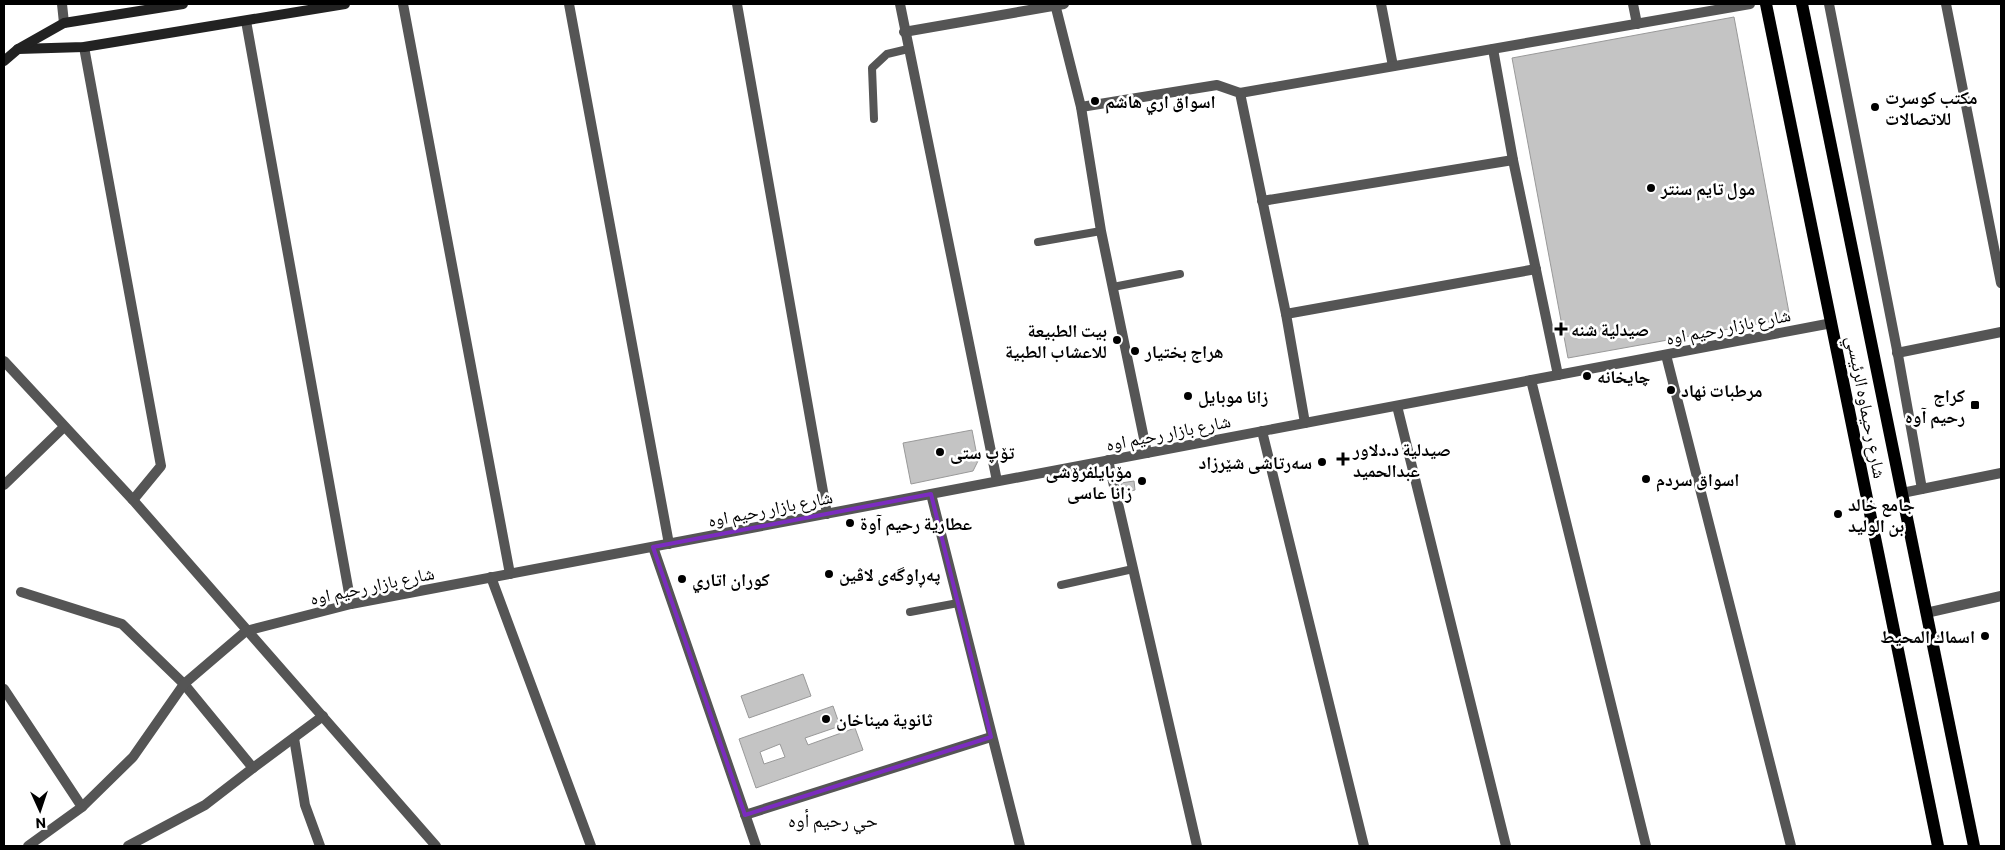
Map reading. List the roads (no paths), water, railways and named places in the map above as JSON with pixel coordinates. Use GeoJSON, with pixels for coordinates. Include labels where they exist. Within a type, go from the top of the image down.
{"type":"FeatureCollection","features":[{"type":"Feature","properties":{"kind":"main road","name":"شارع رحيماوه الرئيسي"},"geometry":{"type":"LineString","coordinates":[[1766,4],[1938,846]]}},
{"type":"Feature","properties":{"kind":"main road","name":"شارع رحيماوه الرئيسي"},"geometry":{"type":"LineString","coordinates":[[1802,4],[1974,846]]}},
{"type":"Feature","properties":{"kind":"street"},"geometry":{"type":"LineString","coordinates":[[62,4],[64,23]]}},
{"type":"Feature","properties":{"kind":"street"},"geometry":{"type":"LineString","coordinates":[[4,61],[18,49],[64,23],[183,4]]}},
{"type":"Feature","properties":{"kind":"street"},"geometry":{"type":"LineString","coordinates":[[18,49],[84,48],[345,4]]}},
{"type":"Feature","properties":{"kind":"street"},"geometry":{"type":"LineString","coordinates":[[404,4],[510,574]]}},
{"type":"Feature","properties":{"kind":"street"},"geometry":{"type":"LineString","coordinates":[[569,4],[669,544]]}},
{"type":"Feature","properties":{"kind":"street"},"geometry":{"type":"LineString","coordinates":[[737,4],[827,514]]}},
{"type":"Feature","properties":{"kind":"street"},"geometry":{"type":"LineString","coordinates":[[900,4],[904,32],[997,481]]}},
{"type":"Feature","properties":{"kind":"street"},"geometry":{"type":"LineString","coordinates":[[904,32],[1058,4],[1081,107],[1101,232],[1147,453]]}},
{"type":"Feature","properties":{"kind":"street"},"geometry":{"type":"LineString","coordinates":[[1381,4],[1393,66]]}},
{"type":"Feature","properties":{"kind":"street"},"geometry":{"type":"LineString","coordinates":[[1633,4],[1637,24]]}},
{"type":"Feature","properties":{"kind":"street"},"geometry":{"type":"LineString","coordinates":[[1081,107],[1217,85],[1240,93],[1750,4]]}},
{"type":"Feature","properties":{"kind":"street"},"geometry":{"type":"LineString","coordinates":[[1829,4],[1922,490]]}},
{"type":"Feature","properties":{"kind":"street"},"geometry":{"type":"LineString","coordinates":[[1946,4],[2001,283]]}},
{"type":"Feature","properties":{"kind":"street"},"geometry":{"type":"LineString","coordinates":[[246,21],[351,604]]}},
{"type":"Feature","properties":{"kind":"street"},"geometry":{"type":"LineString","coordinates":[[84,48],[161,466],[132,500]]}},
{"type":"Feature","properties":{"kind":"street"},"geometry":{"type":"LineString","coordinates":[[1493,49],[1513,160],[1558,375]]}},
{"type":"Feature","properties":{"kind":"street"},"geometry":{"type":"LineString","coordinates":[[1240,93],[1286,314],[1305,423]]}},
{"type":"Feature","properties":{"kind":"street"},"geometry":{"type":"LineString","coordinates":[[1262,202],[1513,160]]}},
{"type":"Feature","properties":{"kind":"street"},"geometry":{"type":"LineString","coordinates":[[1286,314],[1536,269]]}},
{"type":"Feature","properties":{"kind":"street","name":"شارع بازار رحيم اوه"},"geometry":{"type":"LineString","coordinates":[[246,631],[351,604],[1832,323]]}},
{"type":"Feature","properties":{"kind":"street"},"geometry":{"type":"LineString","coordinates":[[1897,353],[2001,332]]}},
{"type":"Feature","properties":{"kind":"street"},"geometry":{"type":"LineString","coordinates":[[1666,355],[1791,846]]}},
{"type":"Feature","properties":{"kind":"street"},"geometry":{"type":"LineString","coordinates":[[4,361],[132,500],[436,846]]}},
{"type":"Feature","properties":{"kind":"street"},"geometry":{"type":"LineString","coordinates":[[1531,380],[1646,846]]}},
{"type":"Feature","properties":{"kind":"street"},"geometry":{"type":"LineString","coordinates":[[1397,406],[1506,846]]}},
{"type":"Feature","properties":{"kind":"street"},"geometry":{"type":"LineString","coordinates":[[4,485],[64,427]]}},
{"type":"Feature","properties":{"kind":"street"},"geometry":{"type":"LineString","coordinates":[[1262,431],[1364,846]]}},
{"type":"Feature","properties":{"kind":"street"},"geometry":{"type":"LineString","coordinates":[[1108,460],[1197,846]]}},
{"type":"Feature","properties":{"kind":"street"},"geometry":{"type":"LineString","coordinates":[[1902,494],[2001,473]]}},
{"type":"Feature","properties":{"kind":"street"},"geometry":{"type":"LineString","coordinates":[[931,494],[1020,846]]}},
{"type":"Feature","properties":{"kind":"street"},"geometry":{"type":"LineString","coordinates":[[653,547],[756,846]]}},
{"type":"Feature","properties":{"kind":"street"},"geometry":{"type":"LineString","coordinates":[[491,577],[590,846]]}},
{"type":"Feature","properties":{"kind":"street"},"geometry":{"type":"LineString","coordinates":[[21,592],[122,624],[184,684],[253,768]]}},
{"type":"Feature","properties":{"kind":"street"},"geometry":{"type":"LineString","coordinates":[[1926,613],[2001,596]]}},
{"type":"Feature","properties":{"kind":"street"},"geometry":{"type":"LineString","coordinates":[[28,846],[82,807],[133,758],[184,684],[246,631]]}},
{"type":"Feature","properties":{"kind":"street"},"geometry":{"type":"LineString","coordinates":[[4,689],[82,807]]}},
{"type":"Feature","properties":{"kind":"street"},"geometry":{"type":"LineString","coordinates":[[128,846],[205,805],[322,716]]}},
{"type":"Feature","properties":{"kind":"street"},"geometry":{"type":"LineString","coordinates":[[746,815],[991,737]]}},
{"type":"Feature","properties":{"kind":"street"},"geometry":{"type":"LineString","coordinates":[[294,738],[305,805],[320,846]]}},
{"type":"Feature","properties":{"kind":"lane"},"geometry":{"type":"LineString","coordinates":[[874,119],[872,68],[887,54],[908,49]]}},
{"type":"Feature","properties":{"kind":"lane"},"geometry":{"type":"LineString","coordinates":[[1038,242],[1101,232]]}},
{"type":"Feature","properties":{"kind":"lane"},"geometry":{"type":"LineString","coordinates":[[1113,287],[1180,274]]}},
{"type":"Feature","properties":{"kind":"lane"},"geometry":{"type":"LineString","coordinates":[[1061,585],[1133,569]]}},
{"type":"Feature","properties":{"kind":"lane"},"geometry":{"type":"LineString","coordinates":[[910,612],[958,603]]}},
{"type":"Feature","properties":{"kind":"place","name":"اسواق اري هاشم"},"geometry":{"type":"Point","coordinates":[1095,101]}},
{"type":"Feature","properties":{"kind":"place","name":"مكتب كوسرت للاتصالات"},"geometry":{"type":"Point","coordinates":[1875,107]}},
{"type":"Feature","properties":{"kind":"place","name":"مول تايم سنتر"},"geometry":{"type":"Point","coordinates":[1651,188]}},
{"type":"Feature","properties":{"kind":"place","name":"صيدلية شنه"},"geometry":{"type":"Point","coordinates":[1561,329]}},
{"type":"Feature","properties":{"kind":"place","name":"بيت الطبيعة للاعشاب الطبية"},"geometry":{"type":"Point","coordinates":[1117,340]}},
{"type":"Feature","properties":{"kind":"place","name":"هراج بختيار"},"geometry":{"type":"Point","coordinates":[1135,351]}},
{"type":"Feature","properties":{"kind":"place","name":"چایخانە"},"geometry":{"type":"Point","coordinates":[1587,376]}},
{"type":"Feature","properties":{"kind":"place","name":"مرطبات نهاد"},"geometry":{"type":"Point","coordinates":[1671,390]}},
{"type":"Feature","properties":{"kind":"place","name":"زانا موبايل"},"geometry":{"type":"Point","coordinates":[1188,396]}},
{"type":"Feature","properties":{"kind":"place","name":"كراج رحيم آوه"},"geometry":{"type":"Point","coordinates":[1975,405]}},
{"type":"Feature","properties":{"kind":"place","name":"تۆپ ستی"},"geometry":{"type":"Point","coordinates":[940,452]}},
{"type":"Feature","properties":{"kind":"place","name":"صيدلية د.دلاور عبدالحميد"},"geometry":{"type":"Point","coordinates":[1343,459]}},
{"type":"Feature","properties":{"kind":"place","name":"سەرتاشی شێرزاد"},"geometry":{"type":"Point","coordinates":[1322,462]}},
{"type":"Feature","properties":{"kind":"place","name":"اسواق سردم"},"geometry":{"type":"Point","coordinates":[1646,479]}},
{"type":"Feature","properties":{"kind":"place","name":"مۆبایلفرۆشی زانا عاسی"},"geometry":{"type":"Point","coordinates":[1142,481]}},
{"type":"Feature","properties":{"kind":"place","name":"جامع خالد بن الوليد"},"geometry":{"type":"Point","coordinates":[1838,514]}},
{"type":"Feature","properties":{"kind":"place","name":"عطارية رحيم آوة"},"geometry":{"type":"Point","coordinates":[850,523]}},
{"type":"Feature","properties":{"kind":"place","name":"پەڕاوگەی لاڤین"},"geometry":{"type":"Point","coordinates":[829,574]}},
{"type":"Feature","properties":{"kind":"place","name":"كوران اتاري"},"geometry":{"type":"Point","coordinates":[682,579]}},
{"type":"Feature","properties":{"kind":"place","name":"اسماك المحيط"},"geometry":{"type":"Point","coordinates":[1985,636]}},
{"type":"Feature","properties":{"kind":"place","name":"ثانوية ميناخان"},"geometry":{"type":"Point","coordinates":[826,719]}},
{"type":"Feature","properties":{"kind":"district","name":"حي رحيم أوه"},"geometry":{"type":"Point","coordinates":[833,819]}}]}
